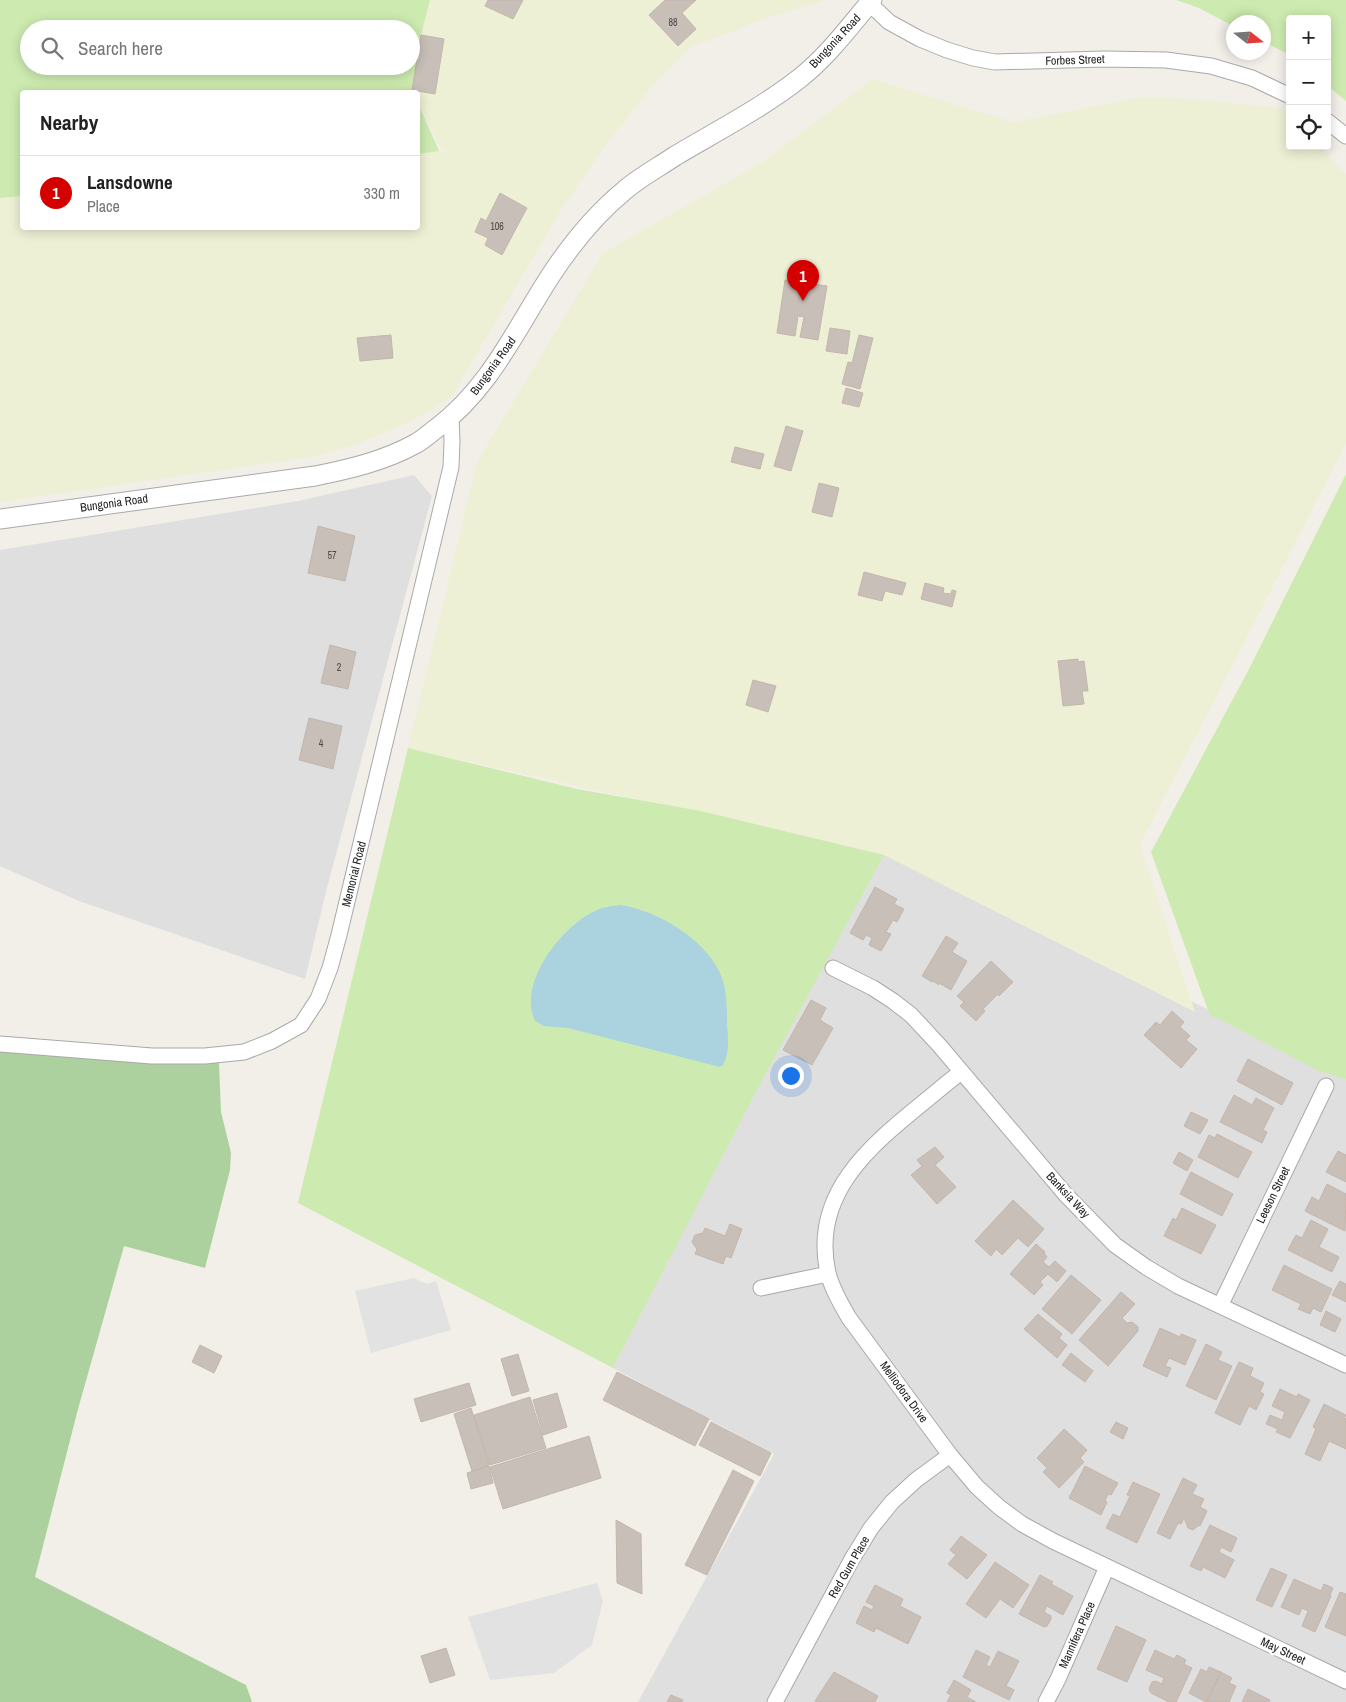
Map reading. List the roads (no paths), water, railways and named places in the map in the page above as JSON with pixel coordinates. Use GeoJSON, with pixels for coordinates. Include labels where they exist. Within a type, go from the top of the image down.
{"type":"FeatureCollection","features":[{"type":"Feature","properties":{"kind":"street","name":"Forbes Street"},"geometry":{"type":"LineString","coordinates":[[870,2],[889,22],[920,39],[973,58],[995,62],[1104,59],[1166,60],[1211,66],[1252,78],[1286,94]]}},
{"type":"Feature","properties":{"kind":"street","name":"Bungonia Road"},"geometry":{"type":"LineString","coordinates":[[0,519],[315,476],[386,458],[417,443],[451,417],[476,392],[498,364],[552,274],[587,227],[625,189],[760,105],[800,77],[831,49],[870,2]]}},
{"type":"Feature","properties":{"kind":"street"},"geometry":{"type":"LineString","coordinates":[[1331,124],[1346,136]]}},
{"type":"Feature","properties":{"kind":"street","name":"Memorial Road"},"geometry":{"type":"LineString","coordinates":[[0,1044],[152,1056],[205,1056],[244,1052],[272,1041],[301,1025],[318,999],[330,968],[339,935],[451,466],[451,417]]}},
{"type":"Feature","properties":{"kind":"street","name":"Banksia Way"},"geometry":{"type":"LineString","coordinates":[[833,968],[873,988],[911,1015],[939,1045],[1066,1195],[1115,1244],[1146,1268],[1178,1286],[1221,1304],[1346,1365]]}},
{"type":"Feature","properties":{"kind":"street","name":"Melliodora Drive"},"geometry":{"type":"LineString","coordinates":[[962,1072],[946,1083],[859,1160],[844,1181],[833,1203],[825,1232],[828,1274],[836,1295],[849,1318],[950,1455],[977,1488],[999,1508],[1022,1524],[1219,1622]]}},
{"type":"Feature","properties":{"kind":"street","name":"Leeson Street"},"geometry":{"type":"LineString","coordinates":[[1221,1304],[1326,1086]]}},
{"type":"Feature","properties":{"kind":"street"},"geometry":{"type":"LineString","coordinates":[[760,1288],[828,1274]]}},
{"type":"Feature","properties":{"kind":"street","name":"Red Gum Place"},"geometry":{"type":"LineString","coordinates":[[775,1702],[852,1559],[871,1528],[892,1502],[916,1480],[950,1455]]}},
{"type":"Feature","properties":{"kind":"street","name":"Mannifera Place"},"geometry":{"type":"LineString","coordinates":[[1046,1702],[1107,1567]]}},
{"type":"Feature","properties":{"kind":"street","name":"May Street"},"geometry":{"type":"LineString","coordinates":[[1219,1622],[1346,1682]]}},
{"type":"Feature","properties":{"kind":"water"},"geometry":{"type":"Polygon","coordinates":[[[621,905],[649,913],[677,928],[702,947],[719,971],[726,997],[728,1040],[727,1055],[723,1065],[720,1067],[568,1028],[544,1026],[535,1021],[531,1006],[532,990],[537,973],[557,942],[582,918],[604,908],[621,905]]]}},
{"type":"Feature","properties":{"kind":"place","name":"Lansdowne"},"geometry":{"type":"Point","coordinates":[803,301]}}]}
